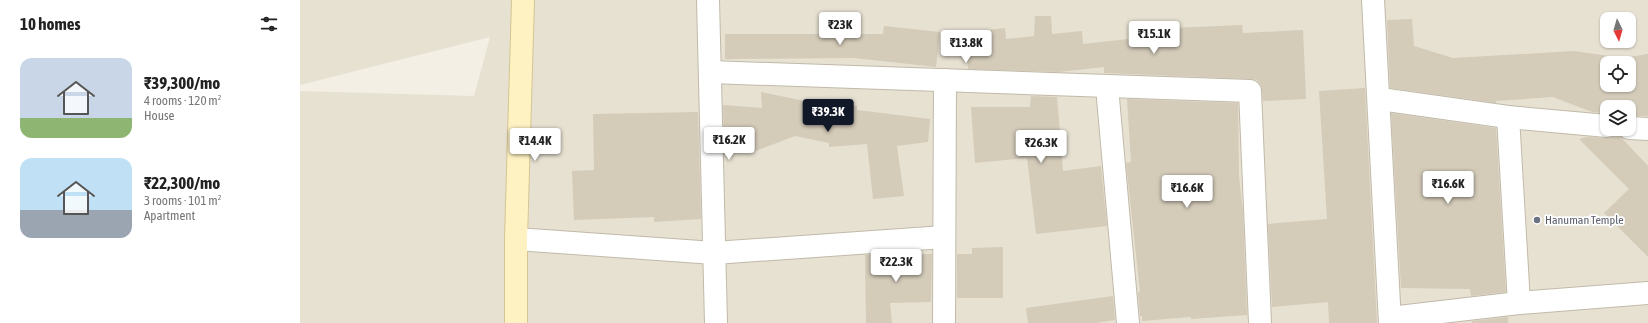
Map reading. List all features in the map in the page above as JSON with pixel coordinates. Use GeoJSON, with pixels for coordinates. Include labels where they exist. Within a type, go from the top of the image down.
{"type":"FeatureCollection","features":[{"type":"Feature","properties":{"kind":"main road"},"geometry":{"type":"LineString","coordinates":[[516,323],[516,239],[523,0]]}},
{"type":"Feature","properties":{"kind":"street"},"geometry":{"type":"LineString","coordinates":[[708,0],[716,323]]}},
{"type":"Feature","properties":{"kind":"street"},"geometry":{"type":"LineString","coordinates":[[1373,0],[1380,100],[1390,321],[1519,303],[1648,293]]}},
{"type":"Feature","properties":{"kind":"street"},"geometry":{"type":"LineString","coordinates":[[710,72],[1250,91],[1260,323]]}},
{"type":"Feature","properties":{"kind":"street"},"geometry":{"type":"LineString","coordinates":[[944,323],[945,80]]}},
{"type":"Feature","properties":{"kind":"street"},"geometry":{"type":"LineString","coordinates":[[1108,87],[1128,323]]}},
{"type":"Feature","properties":{"kind":"street"},"geometry":{"type":"LineString","coordinates":[[1380,100],[1508,117],[1600,125]]}},
{"type":"Feature","properties":{"kind":"street"},"geometry":{"type":"LineString","coordinates":[[1508,117],[1519,303]]}},
{"type":"Feature","properties":{"kind":"street"},"geometry":{"type":"LineString","coordinates":[[1636,128],[1648,129]]}},
{"type":"Feature","properties":{"kind":"street"},"geometry":{"type":"LineString","coordinates":[[516,239],[714,253],[944,237]]}},
{"type":"Feature","properties":{"kind":"shaded area"},"geometry":{"type":"Polygon","coordinates":[[[300,0],[1648,0],[1648,323],[300,323],[300,91],[474,96],[490,37],[300,85],[300,0]]]}},
{"type":"Feature","properties":{"kind":"building"},"geometry":{"type":"Polygon","coordinates":[[[1035,16],[1051,16],[1052,34],[1082,31],[1083,44],[1174,34],[1173,28],[1242,25],[1243,33],[1303,30],[1306,99],[1263,101],[1261,85],[1257,80],[1250,79],[1104,73],[1104,67],[1059,72],[968,69],[965,33],[1005,28],[1006,39],[1034,36],[1035,16]]]}},
{"type":"Feature","properties":{"kind":"building"},"geometry":{"type":"Polygon","coordinates":[[[1412,19],[1414,46],[1453,58],[1574,51],[1609,56],[1600,56],[1600,92],[1636,92],[1636,56],[1648,54],[1648,116],[1636,116],[1636,100],[1600,100],[1600,113],[1592,112],[1553,97],[1496,101],[1496,103],[1390,88],[1387,20],[1412,19]]]}},
{"type":"Feature","properties":{"kind":"building"},"geometry":{"type":"Polygon","coordinates":[[[884,26],[940,32],[936,67],[854,58],[725,59],[725,34],[883,34],[884,26]]]}},
{"type":"Feature","properties":{"kind":"building"},"geometry":{"type":"Polygon","coordinates":[[[1365,88],[1377,323],[1329,323],[1328,302],[1272,307],[1268,224],[1327,219],[1319,91],[1365,88]]]}},
{"type":"Feature","properties":{"kind":"building"},"geometry":{"type":"Polygon","coordinates":[[[761,92],[829,106],[857,106],[857,110],[930,119],[928,142],[897,146],[904,196],[873,199],[867,144],[829,147],[829,143],[795,136],[753,152],[724,150],[723,105],[762,108],[761,92]]]}},
{"type":"Feature","properties":{"kind":"building"},"geometry":{"type":"Polygon","coordinates":[[[1031,96],[1057,97],[1063,171],[1101,166],[1107,226],[1036,234],[1027,158],[975,163],[971,107],[1030,107],[1031,96]]]}},
{"type":"Feature","properties":{"kind":"building"},"geometry":{"type":"Polygon","coordinates":[[[1127,99],[1238,103],[1239,176],[1243,212],[1247,315],[1142,321],[1142,316],[1140,316],[1138,292],[1140,292],[1126,163],[1131,162],[1127,99]]]}},
{"type":"Feature","properties":{"kind":"building"},"geometry":{"type":"Polygon","coordinates":[[[698,112],[701,219],[654,222],[654,217],[574,220],[572,171],[594,170],[593,114],[698,112]]]}},
{"type":"Feature","properties":{"kind":"building"},"geometry":{"type":"Polygon","coordinates":[[[1391,113],[1496,128],[1506,292],[1471,296],[1470,289],[1401,288],[1391,113]]]}},
{"type":"Feature","properties":{"kind":"building"},"geometry":{"type":"Polygon","coordinates":[[[1620,136],[1648,166],[1648,257],[1604,213],[1629,189],[1579,139],[1586,137],[1620,136]]]}},
{"type":"Feature","properties":{"kind":"building"},"geometry":{"type":"Polygon","coordinates":[[[1003,247],[1003,298],[957,298],[957,254],[972,254],[972,248],[1003,247]]]}},
{"type":"Feature","properties":{"kind":"building"},"geometry":{"type":"Polygon","coordinates":[[[932,254],[931,302],[890,303],[892,323],[866,323],[865,255],[932,254]]]}},
{"type":"Feature","properties":{"kind":"building"},"geometry":{"type":"Polygon","coordinates":[[[1113,296],[1115,320],[1096,323],[1028,323],[1026,308],[1113,296]]]}},
{"type":"Feature","properties":{"kind":"building"},"geometry":{"type":"Polygon","coordinates":[[[1508,317],[1508,323],[1472,323],[1472,321],[1508,317]]]}},
{"type":"Feature","properties":{"kind":"place","name":"Hanuman Temple"},"geometry":{"type":"Point","coordinates":[1537,220]}}]}
